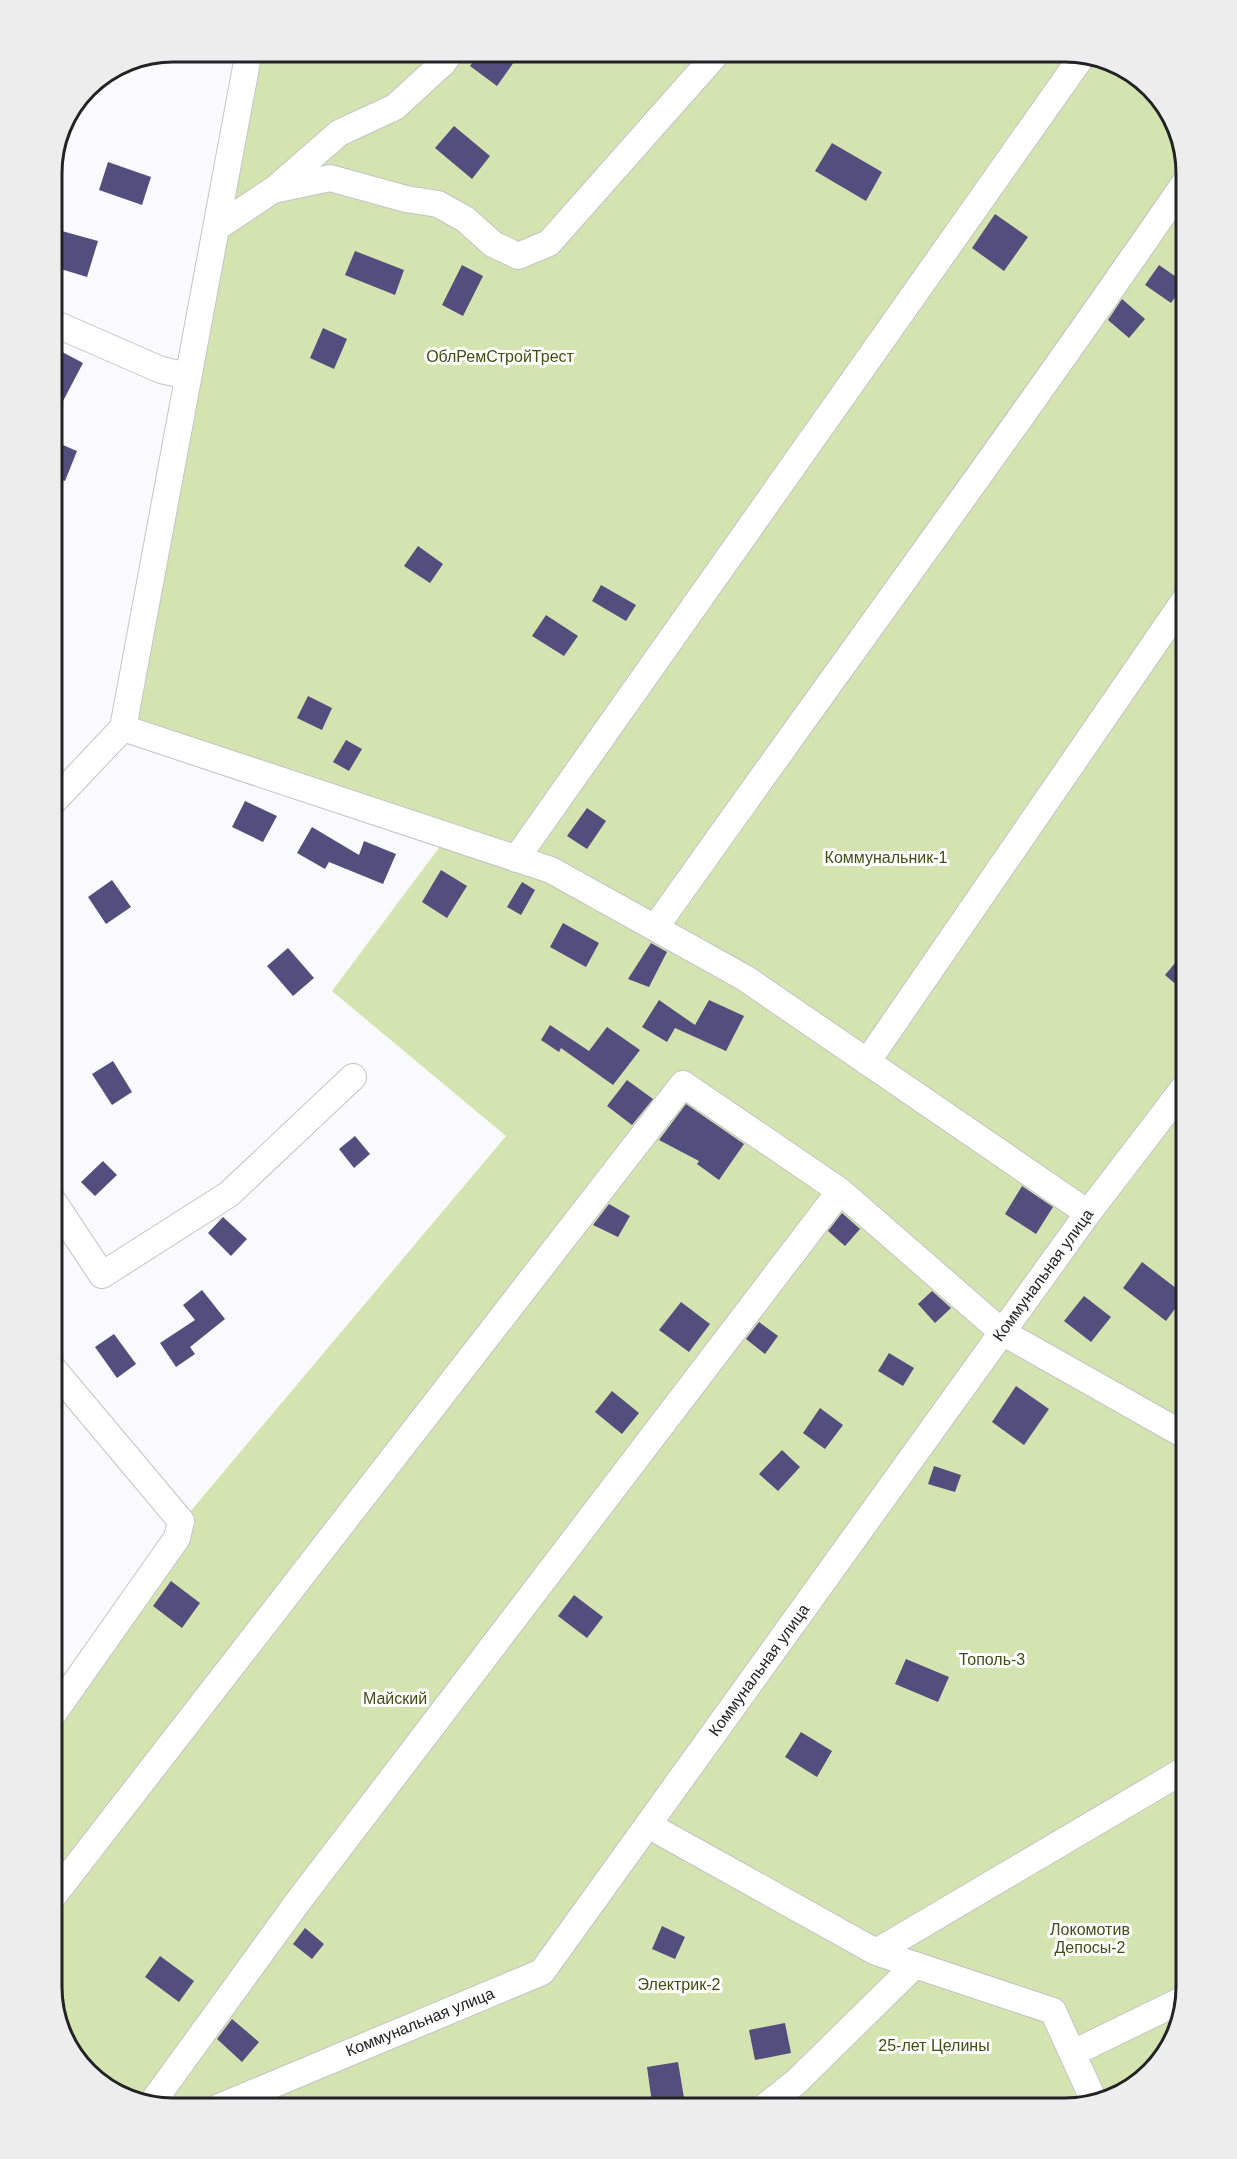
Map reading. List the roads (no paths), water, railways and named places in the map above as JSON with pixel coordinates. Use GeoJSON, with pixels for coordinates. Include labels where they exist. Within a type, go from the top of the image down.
{"type":"FeatureCollection","features":[{"type":"Feature","properties":{"kind":"lane"},"geometry":{"type":"LineString","coordinates":[[62,792],[123,728],[247,62]]}},
{"type":"Feature","properties":{"kind":"lane"},"geometry":{"type":"LineString","coordinates":[[216,228],[273,190],[339,133],[395,107],[441,62]]}},
{"type":"Feature","properties":{"kind":"lane"},"geometry":{"type":"LineString","coordinates":[[273,190],[330,178],[406,199],[438,204],[465,219],[493,244],[518,256],[549,243],[709,62]]}},
{"type":"Feature","properties":{"kind":"lane"},"geometry":{"type":"LineString","coordinates":[[516,859],[1077,63]]}},
{"type":"Feature","properties":{"kind":"lane"},"geometry":{"type":"LineString","coordinates":[[655,928],[836,672],[1003,442],[1176,195]]}},
{"type":"Feature","properties":{"kind":"lane"},"geometry":{"type":"LineString","coordinates":[[62,327],[161,370],[188,376]]}},
{"type":"Feature","properties":{"kind":"lane"},"geometry":{"type":"LineString","coordinates":[[867,1062],[1176,613]]}},
{"type":"Feature","properties":{"kind":"lane"},"geometry":{"type":"LineString","coordinates":[[123,728],[551,870],[746,978],[1088,1213]]}},
{"type":"Feature","properties":{"kind":"lane"},"geometry":{"type":"LineString","coordinates":[[62,1215],[102,1275],[229,1194],[353,1077]]}},
{"type":"Feature","properties":{"kind":"lane"},"geometry":{"type":"LineString","coordinates":[[62,1885],[683,1084],[840,1191],[1002,1332],[1176,1430]]}},
{"type":"Feature","properties":{"kind":"lane","name":"Коммунальная улица"},"geometry":{"type":"LineString","coordinates":[[243,2097],[542,1972],[1088,1213],[1176,1098]]}},
{"type":"Feature","properties":{"kind":"lane"},"geometry":{"type":"LineString","coordinates":[[157,2096],[304,1894],[840,1191]]}},
{"type":"Feature","properties":{"kind":"lane"},"geometry":{"type":"LineString","coordinates":[[62,1379],[181,1521],[177,1538],[62,1701]]}},
{"type":"Feature","properties":{"kind":"lane"},"geometry":{"type":"LineString","coordinates":[[876,1952],[1176,1775]]}},
{"type":"Feature","properties":{"kind":"lane"},"geometry":{"type":"LineString","coordinates":[[648,1825],[876,1952],[1053,2010],[1091,2094]]}},
{"type":"Feature","properties":{"kind":"lane"},"geometry":{"type":"LineString","coordinates":[[776,2098],[796,2082],[914,1966]]}},
{"type":"Feature","properties":{"kind":"lane"},"geometry":{"type":"LineString","coordinates":[[1073,2053],[1174,2004]]}},
{"type":"Feature","properties":{"kind":"park label","name":"ОблРемСтройТрест"},"geometry":{"type":"Point","coordinates":[500,356]}},
{"type":"Feature","properties":{"kind":"park label","name":"Коммунальник-1"},"geometry":{"type":"Point","coordinates":[886,857]}},
{"type":"Feature","properties":{"kind":"park label","name":"Тополь-3"},"geometry":{"type":"Point","coordinates":[992,1659]}},
{"type":"Feature","properties":{"kind":"park label","name":"Майский"},"geometry":{"type":"Point","coordinates":[395,1698]}},
{"type":"Feature","properties":{"kind":"park label","name":"Локомотив Депосы-2"},"geometry":{"type":"Point","coordinates":[1090,1938]}},
{"type":"Feature","properties":{"kind":"park label","name":"Электрик-2"},"geometry":{"type":"Point","coordinates":[679,1984]}},
{"type":"Feature","properties":{"kind":"park label","name":"25-лет Целины"},"geometry":{"type":"Point","coordinates":[934,2045]}}]}
